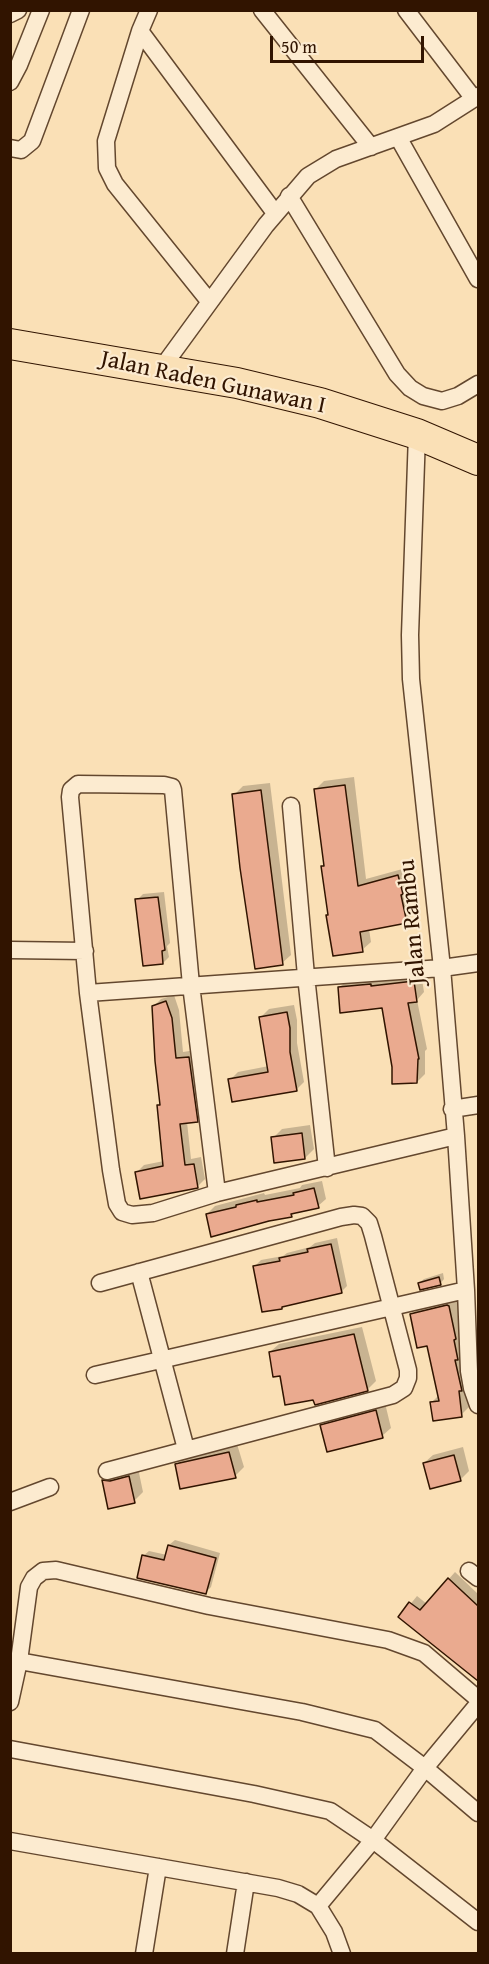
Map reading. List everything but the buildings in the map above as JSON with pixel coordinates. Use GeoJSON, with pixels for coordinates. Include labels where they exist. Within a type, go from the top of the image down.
{"type":"FeatureCollection","features":[{"type":"Feature","properties":{"kind":"highway","name":"Jalan Raden Gunawan I"},"geometry":{"type":"LineString","coordinates":[[10,344],[237,383],[320,403],[417,434],[478,460]]}},
{"type":"Feature","properties":{"kind":"street"},"geometry":{"type":"LineString","coordinates":[[10,14],[18,10]]}},
{"type":"Feature","properties":{"kind":"street"},"geometry":{"type":"LineString","coordinates":[[10,82],[20,65],[41,10]]}},
{"type":"Feature","properties":{"kind":"street"},"geometry":{"type":"LineString","coordinates":[[10,148],[21,150],[32,141],[81,10]]}},
{"type":"Feature","properties":{"kind":"street"},"geometry":{"type":"LineString","coordinates":[[149,10],[140,31],[106,141],[107,168],[115,184],[209,302]]}},
{"type":"Feature","properties":{"kind":"street"},"geometry":{"type":"LineString","coordinates":[[262,10],[372,147]]}},
{"type":"Feature","properties":{"kind":"street"},"geometry":{"type":"LineString","coordinates":[[161,369],[275,213],[308,176],[336,159],[434,124],[476,98],[406,10]]}},
{"type":"Feature","properties":{"kind":"street"},"geometry":{"type":"LineString","coordinates":[[140,31],[275,213]]}},
{"type":"Feature","properties":{"kind":"street"},"geometry":{"type":"LineString","coordinates":[[398,137],[478,279]]}},
{"type":"Feature","properties":{"kind":"street"},"geometry":{"type":"LineString","coordinates":[[289,196],[397,374],[410,388],[423,396],[442,401],[458,396],[478,384]]}},
{"type":"Feature","properties":{"kind":"street","name":"Jalan Rambu"},"geometry":{"type":"LineString","coordinates":[[417,434],[410,635],[411,679],[442,968],[456,1136],[469,1371],[478,1405]]}},
{"type":"Feature","properties":{"kind":"street"},"geometry":{"type":"LineString","coordinates":[[217,1193],[191,985],[172,787],[78,784],[71,790],[70,797],[88,993],[111,1170],[117,1204],[122,1212],[132,1215],[153,1213],[217,1193],[456,1136]]}},
{"type":"Feature","properties":{"kind":"street"},"geometry":{"type":"LineString","coordinates":[[291,806],[306,976],[327,1168]]}},
{"type":"Feature","properties":{"kind":"street"},"geometry":{"type":"LineString","coordinates":[[10,950],[84,951]]}},
{"type":"Feature","properties":{"kind":"street"},"geometry":{"type":"LineString","coordinates":[[88,993],[442,968],[478,963]]}},
{"type":"Feature","properties":{"kind":"street"},"geometry":{"type":"LineString","coordinates":[[452,1108],[478,1105]]}},
{"type":"Feature","properties":{"kind":"street"},"geometry":{"type":"LineString","coordinates":[[100,1283],[354,1215],[362,1216],[369,1223],[408,1370],[404,1388],[393,1395],[107,1471]]}},
{"type":"Feature","properties":{"kind":"street"},"geometry":{"type":"LineString","coordinates":[[139,1272],[186,1449]]}},
{"type":"Feature","properties":{"kind":"street"},"geometry":{"type":"LineString","coordinates":[[95,1375],[466,1290]]}},
{"type":"Feature","properties":{"kind":"street"},"geometry":{"type":"LineString","coordinates":[[10,1502],[50,1487]]}},
{"type":"Feature","properties":{"kind":"street"},"geometry":{"type":"LineString","coordinates":[[10,1702],[19,1661],[29,1587],[34,1578],[43,1571],[56,1570],[209,1606],[388,1640],[424,1653],[478,1699]]}},
{"type":"Feature","properties":{"kind":"street"},"geometry":{"type":"LineString","coordinates":[[19,1661],[302,1712],[375,1730],[478,1813]]}},
{"type":"Feature","properties":{"kind":"street"},"geometry":{"type":"LineString","coordinates":[[318,1906],[373,1840],[425,1768],[478,1704]]}},
{"type":"Feature","properties":{"kind":"street"},"geometry":{"type":"LineString","coordinates":[[10,1749],[242,1792],[330,1811],[373,1840],[478,1922]]}},
{"type":"Feature","properties":{"kind":"street"},"geometry":{"type":"LineString","coordinates":[[10,1841],[246,1882],[297,1894],[318,1906],[334,1932],[342,1953]]}},
{"type":"Feature","properties":{"kind":"street"},"geometry":{"type":"LineString","coordinates":[[144,1953],[158,1867]]}},
{"type":"Feature","properties":{"kind":"street"},"geometry":{"type":"LineString","coordinates":[[235,1953],[246,1882]]}}]}
